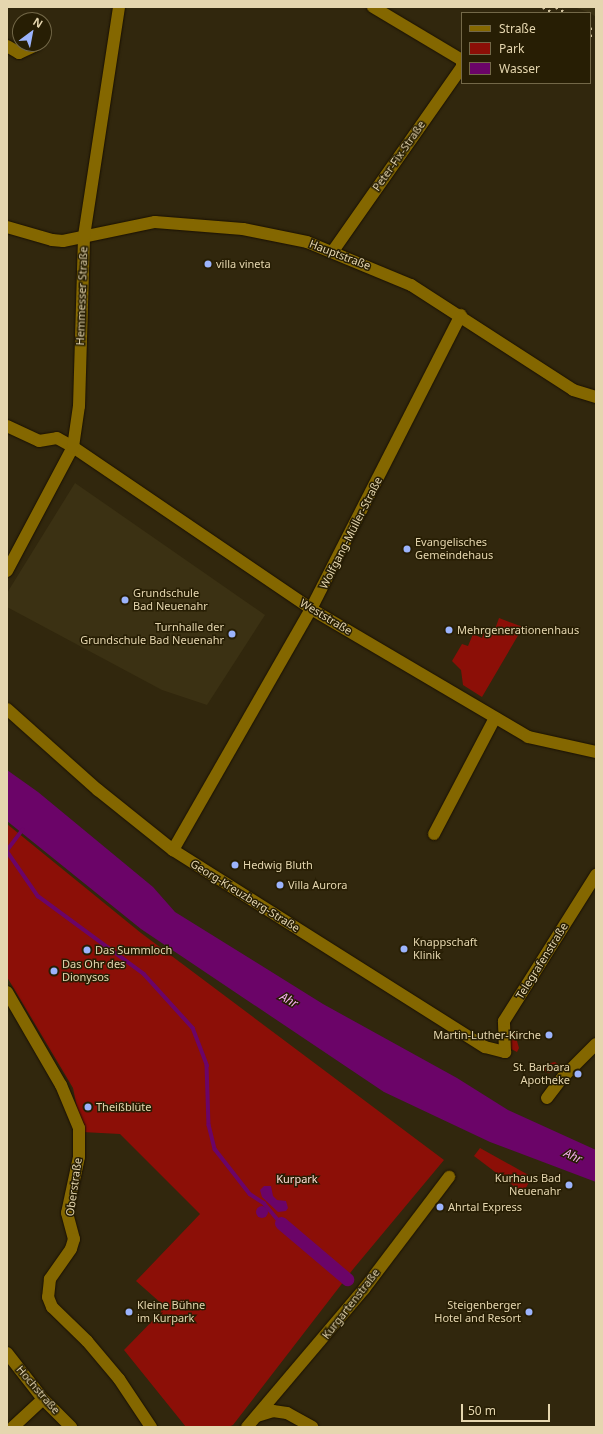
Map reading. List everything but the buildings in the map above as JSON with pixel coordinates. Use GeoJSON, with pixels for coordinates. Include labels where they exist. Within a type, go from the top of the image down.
{"type":"FeatureCollection","features":[{"type":"Feature","properties":{"kind":"street","name":"Hemmesser Straße"},"geometry":{"type":"LineString","coordinates":[[7,572],[74,447],[79,406],[84,236],[119,7]]}},
{"type":"Feature","properties":{"kind":"street","name":"Peter-Fix-Straße"},"geometry":{"type":"LineString","coordinates":[[373,7],[461,59]]}},
{"type":"Feature","properties":{"kind":"street","name":"Peter-Fix-Straße"},"geometry":{"type":"LineString","coordinates":[[333,251],[461,68]]}},
{"type":"Feature","properties":{"kind":"street","name":"Hauptstraße"},"geometry":{"type":"LineString","coordinates":[[7,226],[52,240],[84,236],[155,222],[243,229],[282,235],[333,251],[411,284],[461,315],[572,390],[596,397]]}},
{"type":"Feature","properties":{"kind":"street","name":"Wolfgang-Müller-Straße"},"geometry":{"type":"LineString","coordinates":[[173,850],[312,609],[461,315]]}},
{"type":"Feature","properties":{"kind":"street","name":"Weststraße"},"geometry":{"type":"LineString","coordinates":[[7,426],[39,441],[57,438],[74,447],[312,609],[495,718],[528,736],[596,752]]}},
{"type":"Feature","properties":{"kind":"street","name":"Georg-Kreuzberg-Straße"},"geometry":{"type":"LineString","coordinates":[[7,709],[98,790],[173,850],[471,1039],[486,1047],[505,1052]]}},
{"type":"Feature","properties":{"kind":"street"},"geometry":{"type":"LineString","coordinates":[[434,834],[495,718]]}},
{"type":"Feature","properties":{"kind":"street","name":"Telegrafenstraße"},"geometry":{"type":"LineString","coordinates":[[505,1052],[504,1022],[596,875]]}},
{"type":"Feature","properties":{"kind":"street","name":"Oberstraße"},"geometry":{"type":"LineString","coordinates":[[7,992],[61,1085],[79,1128],[79,1157],[67,1213],[74,1239],[71,1249],[50,1279],[48,1297],[52,1307],[87,1341],[119,1379],[151,1427]]}},
{"type":"Feature","properties":{"kind":"street"},"geometry":{"type":"LineString","coordinates":[[547,1098],[562,1078],[596,1044]]}},
{"type":"Feature","properties":{"kind":"street","name":"Kurgartenstraße"},"geometry":{"type":"LineString","coordinates":[[247,1427],[364,1289],[449,1177]]}},
{"type":"Feature","properties":{"kind":"street","name":"Hochstraße"},"geometry":{"type":"LineString","coordinates":[[7,1353],[43,1399],[71,1427]]}},
{"type":"Feature","properties":{"kind":"street"},"geometry":{"type":"LineString","coordinates":[[13,1427],[43,1399]]}},
{"type":"Feature","properties":{"kind":"street"},"geometry":{"type":"LineString","coordinates":[[256,1416],[273,1410],[287,1413],[312,1427]]}},
{"type":"Feature","properties":{"kind":"shaded area"},"geometry":{"type":"Polygon","coordinates":[[[574,7],[596,7],[596,17],[591,12],[574,7]]]}},
{"type":"Feature","properties":{"kind":"shaded area","name":"Grundschule Bad Neuenahr"},"geometry":{"type":"Polygon","coordinates":[[[75,483],[265,615],[207,705],[162,690],[7,607],[7,593],[75,483]]]}},
{"type":"Feature","properties":{"kind":"green space"},"geometry":{"type":"Polygon","coordinates":[[[499,618],[523,627],[482,697],[463,685],[461,670],[452,661],[462,644],[468,646],[473,634],[482,638],[484,632],[493,635],[499,618]]]}},
{"type":"Feature","properties":{"kind":"green space","name":"Kurpark"},"geometry":{"type":"Polygon","coordinates":[[[7,824],[141,933],[444,1160],[354,1268],[233,1425],[228,1427],[186,1427],[124,1350],[161,1312],[162,1304],[136,1281],[200,1214],[120,1134],[82,1132],[73,1088],[7,977],[7,824]]]}},
{"type":"Feature","properties":{"kind":"green space"},"geometry":{"type":"Polygon","coordinates":[[[511,1032],[515,1034],[519,1048],[517,1052],[511,1049],[508,1034],[511,1032]]]}},
{"type":"Feature","properties":{"kind":"green space"},"geometry":{"type":"Polygon","coordinates":[[[555,1062],[559,1065],[556,1071],[548,1073],[541,1069],[542,1065],[555,1062]]]}},
{"type":"Feature","properties":{"kind":"green space"},"geometry":{"type":"Polygon","coordinates":[[[480,1148],[532,1177],[523,1193],[474,1156],[480,1148]]]}},
{"type":"Feature","properties":{"kind":"water","name":"Ahr"},"geometry":{"type":"Polygon","coordinates":[[[7,770],[38,792],[153,887],[175,912],[323,1004],[457,1078],[508,1110],[596,1150],[596,1182],[490,1142],[384,1092],[141,929],[7,821],[7,770]]]}},
{"type":"Feature","properties":{"kind":"water"},"geometry":{"type":"Polygon","coordinates":[[[264,1186],[271,1186],[273,1196],[277,1200],[286,1201],[288,1208],[286,1211],[278,1212],[262,1197],[260,1190],[264,1186]]]}},
{"type":"Feature","properties":{"kind":"water"},"geometry":{"type":"Polygon","coordinates":[[[260,1206],[264,1206],[268,1212],[264,1218],[260,1218],[256,1214],[256,1210],[260,1206]]]}},
{"type":"Feature","properties":{"kind":"waterway"},"geometry":{"type":"LineString","coordinates":[[23,830],[7,851],[38,896],[144,974],[193,1028],[207,1065],[209,1125],[215,1149],[250,1194],[264,1203],[281,1223]]}},
{"type":"Feature","properties":{"kind":"waterway"},"geometry":{"type":"LineString","coordinates":[[281,1223],[347,1279]]}},
{"type":"Feature","properties":{"kind":"railway"},"geometry":{"type":"LineString","coordinates":[[543,7],[551,12]]}},
{"type":"Feature","properties":{"kind":"railway"},"geometry":{"type":"LineString","coordinates":[[556,7],[564,12]]}},
{"type":"Feature","properties":{"kind":"railway"},"geometry":{"type":"LineString","coordinates":[[591,28],[596,31]]}},
{"type":"Feature","properties":{"kind":"railway"},"geometry":{"type":"LineString","coordinates":[[591,36],[596,38]]}},
{"type":"Feature","properties":{"kind":"place","name":"villa vineta"},"geometry":{"type":"Point","coordinates":[208,264]}},
{"type":"Feature","properties":{"kind":"place","name":"Evangelisches Gemeindehaus"},"geometry":{"type":"Point","coordinates":[407,549]}},
{"type":"Feature","properties":{"kind":"place","name":"Grundschule Bad Neuenahr"},"geometry":{"type":"Point","coordinates":[125,600]}},
{"type":"Feature","properties":{"kind":"place","name":"Mehrgenerationenhaus"},"geometry":{"type":"Point","coordinates":[449,630]}},
{"type":"Feature","properties":{"kind":"place","name":"Turnhalle der Grundschule Bad Neuenahr"},"geometry":{"type":"Point","coordinates":[232,634]}},
{"type":"Feature","properties":{"kind":"place","name":"Hedwig Bluth"},"geometry":{"type":"Point","coordinates":[235,865]}},
{"type":"Feature","properties":{"kind":"place","name":"Villa Aurora"},"geometry":{"type":"Point","coordinates":[280,885]}},
{"type":"Feature","properties":{"kind":"place","name":"Knappschaft Klinik"},"geometry":{"type":"Point","coordinates":[404,949]}},
{"type":"Feature","properties":{"kind":"place","name":"Das Summloch"},"geometry":{"type":"Point","coordinates":[87,950]}},
{"type":"Feature","properties":{"kind":"place","name":"Das Ohr des Dionysos"},"geometry":{"type":"Point","coordinates":[54,971]}},
{"type":"Feature","properties":{"kind":"place","name":"Martin-Luther-Kirche"},"geometry":{"type":"Point","coordinates":[549,1035]}},
{"type":"Feature","properties":{"kind":"place","name":"St. Barbara Apotheke"},"geometry":{"type":"Point","coordinates":[578,1074]}},
{"type":"Feature","properties":{"kind":"place","name":"Theißblüte"},"geometry":{"type":"Point","coordinates":[88,1107]}},
{"type":"Feature","properties":{"kind":"place","name":"Kurhaus Bad Neuenahr"},"geometry":{"type":"Point","coordinates":[569,1185]}},
{"type":"Feature","properties":{"kind":"place","name":"Ahrtal Express"},"geometry":{"type":"Point","coordinates":[440,1207]}},
{"type":"Feature","properties":{"kind":"place","name":"Kleine Bühne im Kurpark"},"geometry":{"type":"Point","coordinates":[129,1312]}},
{"type":"Feature","properties":{"kind":"place","name":"Steigenberger Hotel and Resort"},"geometry":{"type":"Point","coordinates":[529,1312]}}]}
